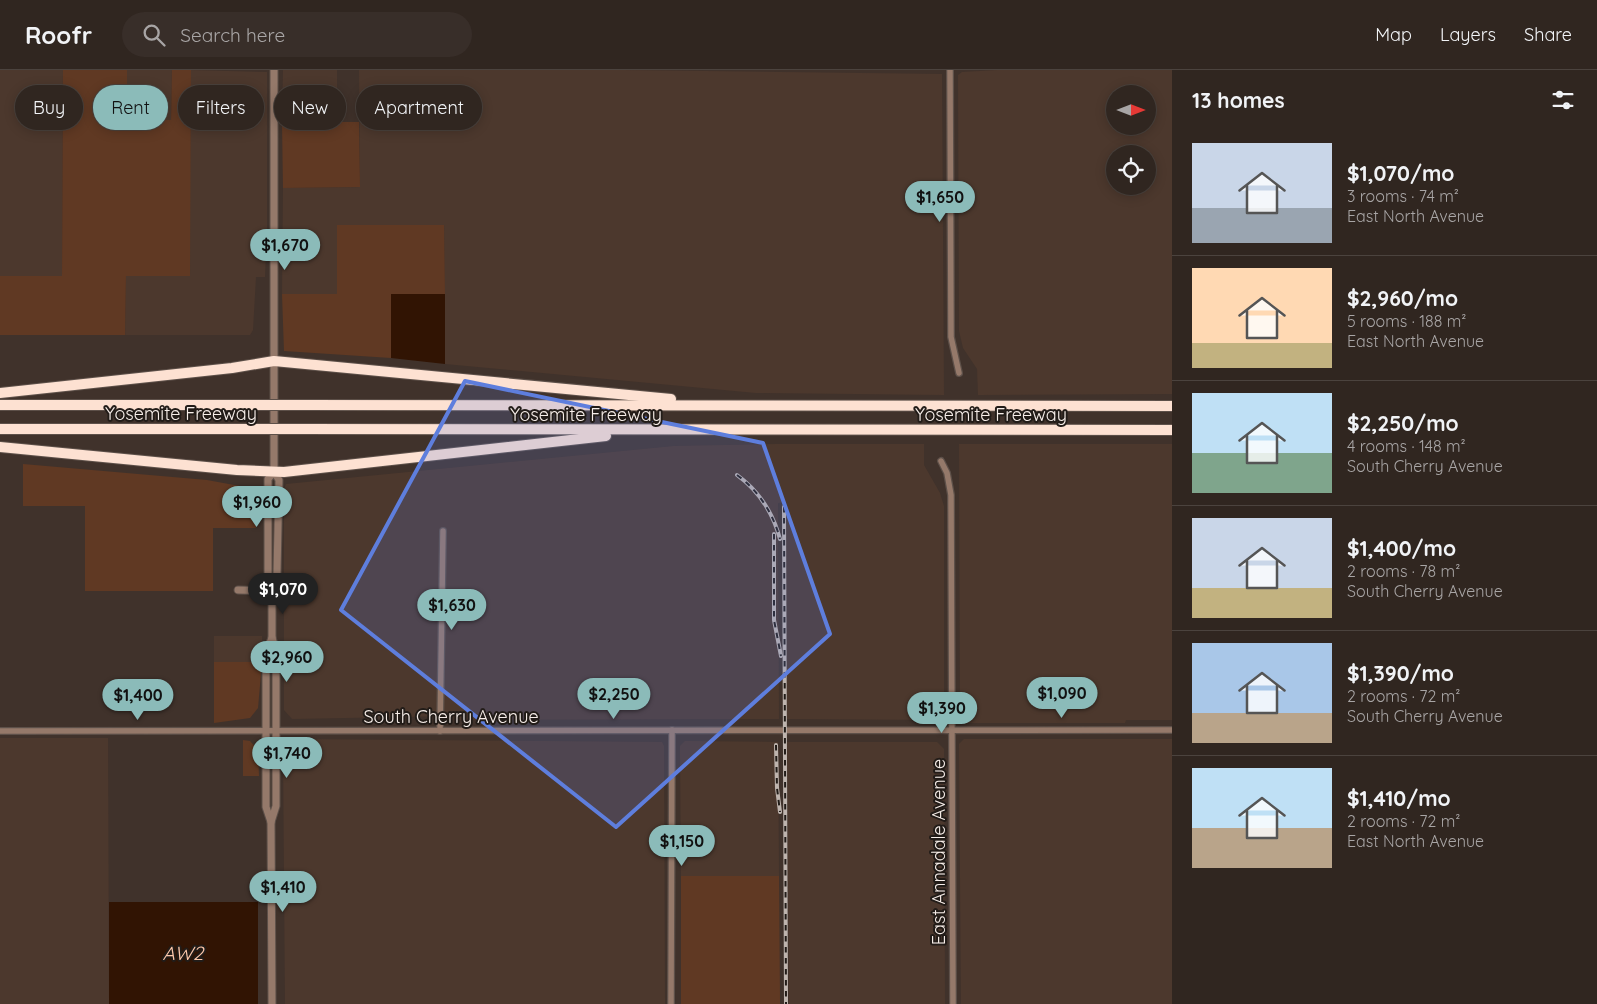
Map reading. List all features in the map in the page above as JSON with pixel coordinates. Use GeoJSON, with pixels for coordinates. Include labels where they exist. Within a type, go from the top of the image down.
{"type":"FeatureCollection","features":[{"type":"Feature","properties":{"kind":"highway"},"geometry":{"type":"LineString","coordinates":[[0,393],[232,368],[274,361],[719,404]]}},
{"type":"Feature","properties":{"kind":"highway","name":"Yosemite Freeway"},"geometry":{"type":"LineString","coordinates":[[0,405],[719,404],[1172,406]]}},
{"type":"Feature","properties":{"kind":"highway","name":"Yosemite Freeway"},"geometry":{"type":"LineString","coordinates":[[0,429],[1172,430]]}},
{"type":"Feature","properties":{"kind":"highway"},"geometry":{"type":"LineString","coordinates":[[0,447],[274,472],[548,441],[687,431]]}},
{"type":"Feature","properties":{"kind":"street"},"geometry":{"type":"LineString","coordinates":[[272,591],[277,573],[279,480],[274,472],[274,70]]}},
{"type":"Feature","properties":{"kind":"street"},"geometry":{"type":"LineString","coordinates":[[950,70],[951,337],[960,373]]}},
{"type":"Feature","properties":{"kind":"street","name":"East Annadale Avenue"},"geometry":{"type":"LineString","coordinates":[[941,461],[947,473],[951,495],[953,1004]]}},
{"type":"Feature","properties":{"kind":"street"},"geometry":{"type":"LineString","coordinates":[[272,1004],[271,822],[276,806],[276,650],[272,638],[272,591],[268,574],[268,480],[274,472]]}},
{"type":"Feature","properties":{"kind":"street"},"geometry":{"type":"LineString","coordinates":[[440,731],[443,531]]}},
{"type":"Feature","properties":{"kind":"street"},"geometry":{"type":"LineString","coordinates":[[238,590],[272,591]]}},
{"type":"Feature","properties":{"kind":"street"},"geometry":{"type":"LineString","coordinates":[[271,822],[266,807],[265,731],[267,650],[272,638]]}},
{"type":"Feature","properties":{"kind":"street"},"geometry":{"type":"LineString","coordinates":[[671,1004],[672,730]]}},
{"type":"Feature","properties":{"kind":"street","name":"South Cherry Avenue"},"geometry":{"type":"LineString","coordinates":[[0,731],[1172,730]]}},
{"type":"Feature","properties":{"kind":"highlighted area"},"geometry":{"type":"Polygon","coordinates":[[[465,381],[763,443],[830,634],[616,827],[341,610],[465,381]]]}},
{"type":"Feature","properties":{"kind":"shaded area"},"geometry":{"type":"Polygon","coordinates":[[[0,70],[63,70],[63,85],[15,85],[15,130],[63,130],[62,276],[0,276],[0,70]]]}},
{"type":"Feature","properties":{"kind":"shaded area"},"geometry":{"type":"Polygon","coordinates":[[[63,70],[127,70],[127,85],[93,85],[93,130],[168,130],[168,120],[171,120],[172,70],[191,70],[191,85],[178,85],[178,130],[191,130],[190,276],[126,276],[125,335],[0,335],[0,276],[62,276],[63,130],[83,130],[83,85],[63,85],[63,70]]]}},
{"type":"Feature","properties":{"kind":"shaded area"},"geometry":{"type":"Polygon","coordinates":[[[127,70],[172,70],[171,120],[168,120],[168,85],[127,85],[127,70]]]}},
{"type":"Feature","properties":{"kind":"shaded area"},"geometry":{"type":"Polygon","coordinates":[[[191,70],[267,72],[267,227],[265,277],[256,277],[253,330],[250,335],[125,335],[126,276],[189,276],[190,130],[264,130],[264,85],[191,85],[191,70]]]}},
{"type":"Feature","properties":{"kind":"shaded area"},"geometry":{"type":"Polygon","coordinates":[[[283,70],[337,70],[337,85],[283,85],[283,70]]]}},
{"type":"Feature","properties":{"kind":"shaded area"},"geometry":{"type":"Polygon","coordinates":[[[359,70],[626,70],[942,74],[944,395],[756,393],[445,364],[444,225],[337,294],[282,294],[283,188],[360,187],[360,130],[482,130],[482,85],[359,85],[359,70]]]}},
{"type":"Feature","properties":{"kind":"shaded area"},"geometry":{"type":"Polygon","coordinates":[[[997,70],[1172,70],[1172,394],[978,395],[977,369],[963,348],[959,331],[958,75],[962,72],[997,70]]]}},
{"type":"Feature","properties":{"kind":"shaded area"},"geometry":{"type":"Polygon","coordinates":[[[346,122],[356,122],[356,130],[359,130],[360,187],[283,188],[282,130],[346,130],[346,122]]]}},
{"type":"Feature","properties":{"kind":"shaded area"},"geometry":{"type":"Polygon","coordinates":[[[337,225],[444,225],[445,294],[391,294],[391,358],[284,351],[282,294],[337,294],[337,225]]]}},
{"type":"Feature","properties":{"kind":"shaded area"},"geometry":{"type":"Polygon","coordinates":[[[924,444],[924,465],[940,493],[944,506],[944,719],[787,719],[786,502],[778,503],[779,719],[457,720],[453,716],[292,719],[284,710],[284,489],[286,484],[674,446],[924,444]]]}},
{"type":"Feature","properties":{"kind":"shaded area"},"geometry":{"type":"Polygon","coordinates":[[[959,444],[1172,444],[1172,720],[1126,720],[1125,723],[962,723],[960,720],[959,444]]]}},
{"type":"Feature","properties":{"kind":"shaded area"},"geometry":{"type":"Polygon","coordinates":[[[23,464],[207,480],[245,487],[255,494],[256,528],[213,528],[213,591],[85,591],[85,506],[23,506],[23,464]]]}},
{"type":"Feature","properties":{"kind":"shaded area"},"geometry":{"type":"Polygon","coordinates":[[[214,636],[262,636],[262,662],[214,662],[214,636]]]}},
{"type":"Feature","properties":{"kind":"shaded area"},"geometry":{"type":"Polygon","coordinates":[[[214,662],[262,662],[258,708],[250,718],[214,723],[214,662]]]}},
{"type":"Feature","properties":{"kind":"shaded area"},"geometry":{"type":"Polygon","coordinates":[[[0,738],[108,738],[109,1004],[0,1004],[0,738]]]}},
{"type":"Feature","properties":{"kind":"shaded area"},"geometry":{"type":"Polygon","coordinates":[[[289,739],[662,742],[664,746],[665,1004],[285,1004],[283,746],[289,739]]]}},
{"type":"Feature","properties":{"kind":"shaded area"},"geometry":{"type":"Polygon","coordinates":[[[964,739],[1172,739],[1172,1004],[961,1004],[959,744],[964,739]]]}},
{"type":"Feature","properties":{"kind":"shaded area"},"geometry":{"type":"Polygon","coordinates":[[[243,740],[250,741],[258,750],[259,776],[243,776],[243,740]]]}},
{"type":"Feature","properties":{"kind":"shaded area"},"geometry":{"type":"Polygon","coordinates":[[[685,741],[778,742],[779,876],[681,876],[680,746],[685,741]]]}},
{"type":"Feature","properties":{"kind":"shaded area"},"geometry":{"type":"Polygon","coordinates":[[[787,742],[937,742],[944,749],[945,1004],[789,1004],[787,742]]]}},
{"type":"Feature","properties":{"kind":"shaded area"},"geometry":{"type":"Polygon","coordinates":[[[681,876],[779,876],[780,1004],[681,1004],[681,876]]]}},
{"type":"Feature","properties":{"kind":"water"},"geometry":{"type":"Polygon","coordinates":[[[391,294],[445,294],[445,364],[391,358],[391,294]]]}},
{"type":"Feature","properties":{"kind":"water","name":"AW2"},"geometry":{"type":"Polygon","coordinates":[[[109,902],[258,902],[258,1004],[109,1004],[109,902]]]}},
{"type":"Feature","properties":{"kind":"railway"},"geometry":{"type":"LineString","coordinates":[[737,475],[752,488],[764,503],[780,539]]}},
{"type":"Feature","properties":{"kind":"railway"},"geometry":{"type":"LineString","coordinates":[[784,507],[786,1004]]}},
{"type":"Feature","properties":{"kind":"railway"},"geometry":{"type":"LineString","coordinates":[[774,534],[774,620],[781,656]]}},
{"type":"Feature","properties":{"kind":"railway"},"geometry":{"type":"LineString","coordinates":[[776,745],[777,788],[780,812]]}}]}
